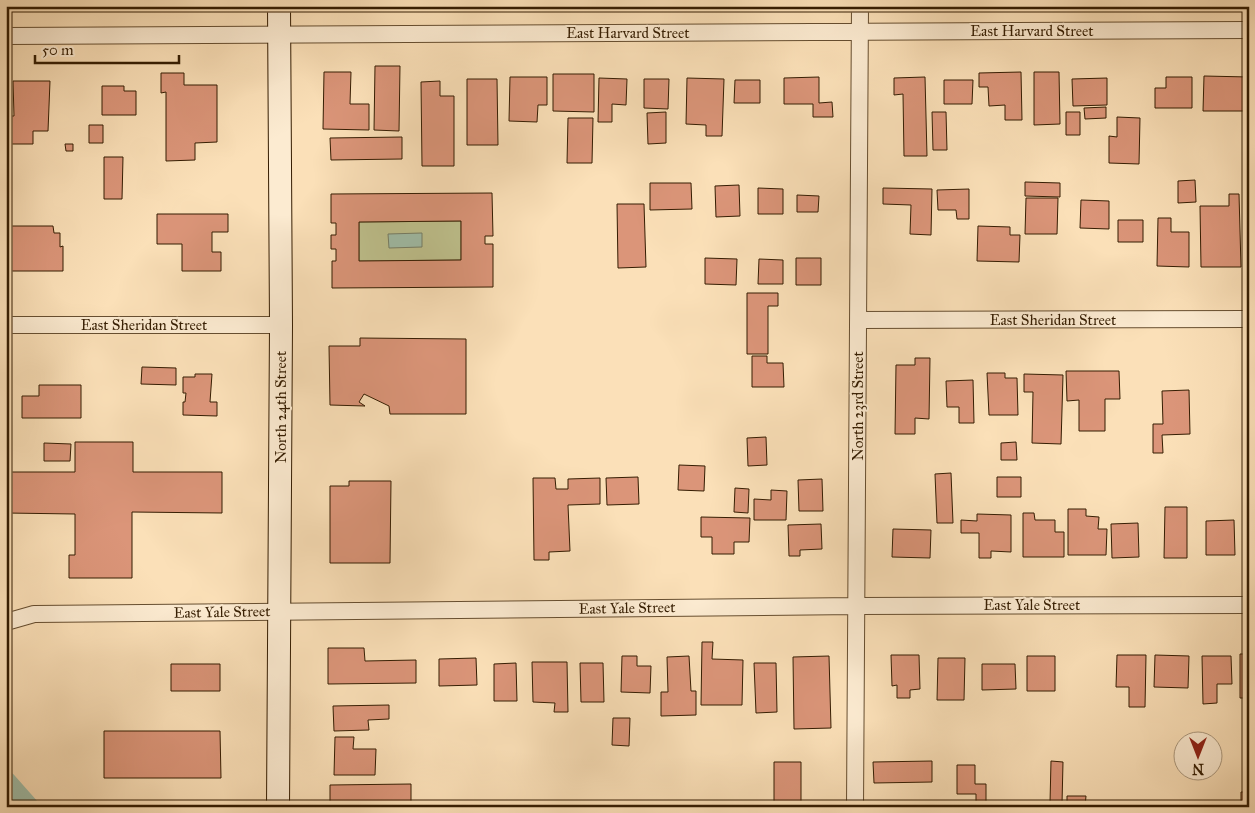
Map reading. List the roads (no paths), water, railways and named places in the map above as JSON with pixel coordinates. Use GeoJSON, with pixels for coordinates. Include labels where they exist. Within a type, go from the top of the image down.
{"type":"FeatureCollection","features":[{"type":"Feature","properties":{"kind":"main road","name":"North 24th Street"},"geometry":{"type":"LineString","coordinates":[[278,807],[281,325],[279,6]]}},
{"type":"Feature","properties":{"kind":"street","name":"North 23rd Street"},"geometry":{"type":"LineString","coordinates":[[855,807],[860,6]]}},
{"type":"Feature","properties":{"kind":"street","name":"East Harvard Street"},"geometry":{"type":"LineString","coordinates":[[6,36],[1249,30]]}},
{"type":"Feature","properties":{"kind":"street","name":"East Sheridan Street"},"geometry":{"type":"LineString","coordinates":[[858,320],[1249,319]]}},
{"type":"Feature","properties":{"kind":"street","name":"East Sheridan Street"},"geometry":{"type":"LineString","coordinates":[[6,325],[281,325]]}},
{"type":"Feature","properties":{"kind":"street","name":"East Yale Street"},"geometry":{"type":"LineString","coordinates":[[6,622],[34,614],[857,606],[1249,605]]}},
{"type":"Feature","properties":{"kind":"waterway"},"geometry":{"type":"LineString","coordinates":[[6,781],[29,807]]}}]}
